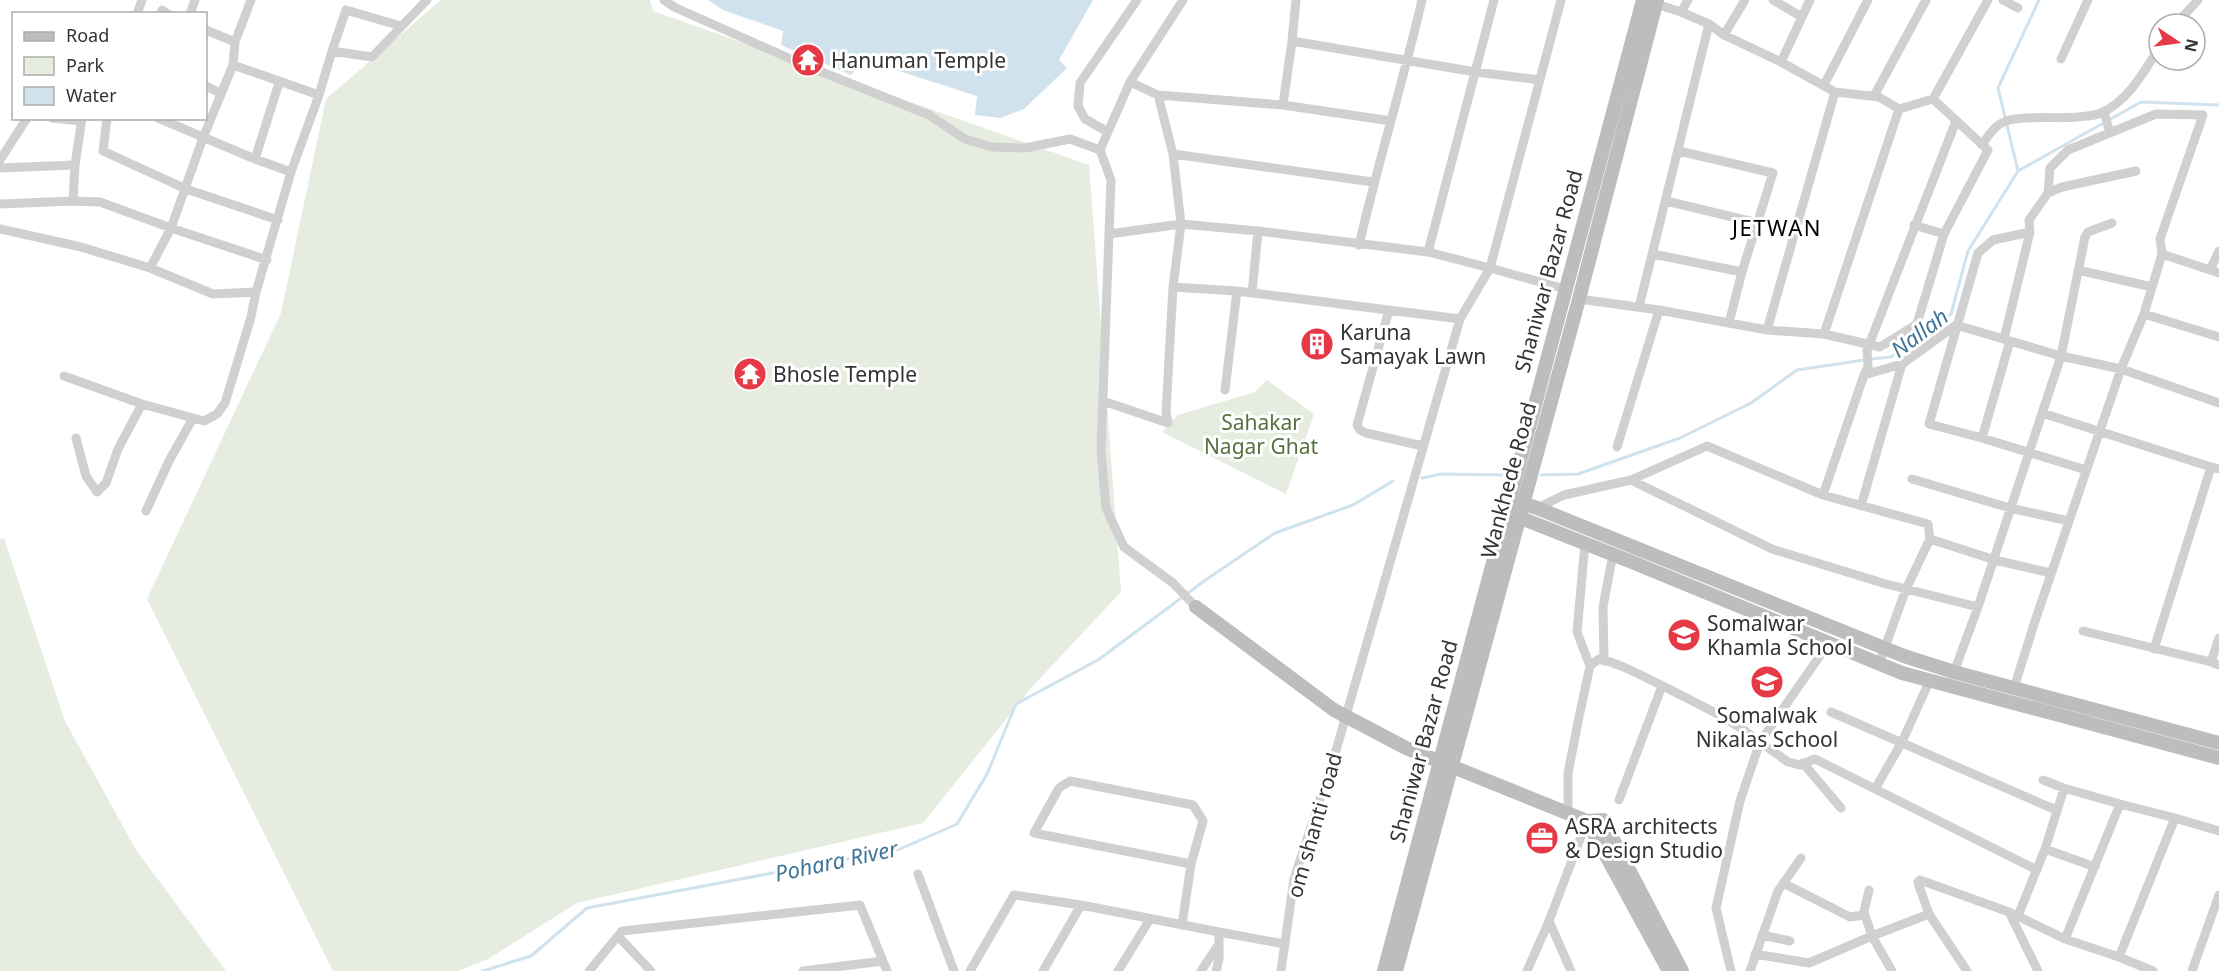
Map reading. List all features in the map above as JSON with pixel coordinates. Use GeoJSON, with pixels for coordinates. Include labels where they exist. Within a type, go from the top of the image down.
{"type":"FeatureCollection","features":[{"type":"Feature","properties":{"kind":"main road","name":"Shaniwar Bazar Road"},"geometry":{"type":"LineString","coordinates":[[1384,971],[1445,762],[1507,506],[1565,289],[1649,1]]}},
{"type":"Feature","properties":{"kind":"main road","name":"Wankhede Road"},"geometry":{"type":"LineString","coordinates":[[1396,971],[1445,762],[1521,510],[1579,299],[1649,1]]}},
{"type":"Feature","properties":{"kind":"main road"},"geometry":{"type":"LineString","coordinates":[[1507,506],[1521,510],[1585,543],[1828,644],[1929,682],[2219,758]]}},
{"type":"Feature","properties":{"kind":"main road"},"geometry":{"type":"LineString","coordinates":[[1521,510],[1537,508],[1886,648],[1954,672],[2219,743]]}},
{"type":"Feature","properties":{"kind":"main road"},"geometry":{"type":"LineString","coordinates":[[1196,607],[1334,710],[1406,748],[1587,821],[1603,820],[1682,971]]}},
{"type":"Feature","properties":{"kind":"main road"},"geometry":{"type":"LineString","coordinates":[[1587,821],[1669,971]]}},
{"type":"Feature","properties":{"kind":"street"},"geometry":{"type":"LineString","coordinates":[[150,268],[171,228],[186,189],[203,138],[233,64],[235,42],[251,0]]}},
{"type":"Feature","properties":{"kind":"street"},"geometry":{"type":"LineString","coordinates":[[332,51],[372,57],[427,0]]}},
{"type":"Feature","properties":{"kind":"street"},"geometry":{"type":"LineString","coordinates":[[664,0],[674,7],[802,64],[929,115],[965,139],[992,147],[1025,148],[1070,139],[1100,150]]}},
{"type":"Feature","properties":{"kind":"street"},"geometry":{"type":"LineString","coordinates":[[1108,132],[1085,119],[1078,106],[1080,83],[1137,0]]}},
{"type":"Feature","properties":{"kind":"street"},"geometry":{"type":"LineString","coordinates":[[1183,0],[1130,82],[1100,150],[1111,180],[1101,450],[1106,508],[1124,547],[1173,583],[1196,607]]}},
{"type":"Feature","properties":{"kind":"street"},"geometry":{"type":"LineString","coordinates":[[1283,105],[1296,0]]}},
{"type":"Feature","properties":{"kind":"street"},"geometry":{"type":"LineString","coordinates":[[1359,245],[1373,182],[1408,59],[1422,0]]}},
{"type":"Feature","properties":{"kind":"street"},"geometry":{"type":"LineString","coordinates":[[1428,252],[1494,0]]}},
{"type":"Feature","properties":{"kind":"street","name":"om shanti road"},"geometry":{"type":"LineString","coordinates":[[1281,971],[1294,879],[1345,716],[1460,319],[1490,268],[1561,0]]}},
{"type":"Feature","properties":{"kind":"street"},"geometry":{"type":"LineString","coordinates":[[1682,12],[1688,0]]}},
{"type":"Feature","properties":{"kind":"street"},"geometry":{"type":"LineString","coordinates":[[1724,35],[1745,0]]}},
{"type":"Feature","properties":{"kind":"street"},"geometry":{"type":"LineString","coordinates":[[1773,0],[1802,17]]}},
{"type":"Feature","properties":{"kind":"street"},"geometry":{"type":"LineString","coordinates":[[1781,62],[1810,0]]}},
{"type":"Feature","properties":{"kind":"street"},"geometry":{"type":"LineString","coordinates":[[1824,86],[1868,0]]}},
{"type":"Feature","properties":{"kind":"street"},"geometry":{"type":"LineString","coordinates":[[1874,96],[1926,0]]}},
{"type":"Feature","properties":{"kind":"street"},"geometry":{"type":"LineString","coordinates":[[1649,1],[1709,24],[1724,35],[1781,62],[1834,92],[1879,97],[1899,109],[1933,99],[1988,0]]}},
{"type":"Feature","properties":{"kind":"street"},"geometry":{"type":"LineString","coordinates":[[2003,0],[2018,8]]}},
{"type":"Feature","properties":{"kind":"street"},"geometry":{"type":"LineString","coordinates":[[2061,58],[2088,0]]}},
{"type":"Feature","properties":{"kind":"street"},"geometry":{"type":"LineString","coordinates":[[2187,12],[2198,0]]}},
{"type":"Feature","properties":{"kind":"street"},"geometry":{"type":"LineString","coordinates":[[64,376],[142,404],[204,421],[217,414],[225,403],[291,172],[347,5],[401,26]]}},
{"type":"Feature","properties":{"kind":"street"},"geometry":{"type":"LineString","coordinates":[[1639,307],[1709,24]]}},
{"type":"Feature","properties":{"kind":"street"},"geometry":{"type":"LineString","coordinates":[[207,30],[235,42]]}},
{"type":"Feature","properties":{"kind":"street"},"geometry":{"type":"LineString","coordinates":[[1292,42],[1540,80]]}},
{"type":"Feature","properties":{"kind":"street"},"geometry":{"type":"LineString","coordinates":[[233,64],[279,83],[318,95]]}},
{"type":"Feature","properties":{"kind":"street"},"geometry":{"type":"LineString","coordinates":[[1982,145],[2003,122],[2022,118],[2096,115],[2104,112],[2128,94],[2147,66]]}},
{"type":"Feature","properties":{"kind":"street"},"geometry":{"type":"LineString","coordinates":[[1130,82],[1158,95],[1283,105],[1391,121]]}},
{"type":"Feature","properties":{"kind":"street"},"geometry":{"type":"LineString","coordinates":[[255,159],[279,83]]}},
{"type":"Feature","properties":{"kind":"street"},"geometry":{"type":"LineString","coordinates":[[207,86],[220,93]]}},
{"type":"Feature","properties":{"kind":"street"},"geometry":{"type":"LineString","coordinates":[[1767,330],[1834,92]]}},
{"type":"Feature","properties":{"kind":"street"},"geometry":{"type":"LineString","coordinates":[[1103,401],[1168,423],[1166,412],[1173,287],[1181,225],[1173,154],[1158,95]]}},
{"type":"Feature","properties":{"kind":"street"},"geometry":{"type":"LineString","coordinates":[[1579,299],[1659,310],[1767,330],[1824,334],[1868,347],[1880,347],[1917,324],[1944,234],[1988,150],[1933,99]]}},
{"type":"Feature","properties":{"kind":"street"},"geometry":{"type":"LineString","coordinates":[[1824,334],[1899,109]]}},
{"type":"Feature","properties":{"kind":"street"},"geometry":{"type":"LineString","coordinates":[[2104,112],[2110,133]]}},
{"type":"Feature","properties":{"kind":"street"},"geometry":{"type":"LineString","coordinates":[[2014,688],[2099,432],[2121,369],[2144,314],[2162,254],[2160,239],[2203,115],[2156,114],[2068,150],[2050,168],[2048,193]]}},
{"type":"Feature","properties":{"kind":"street"},"geometry":{"type":"LineString","coordinates":[[0,160],[26,120]]}},
{"type":"Feature","properties":{"kind":"street"},"geometry":{"type":"LineString","coordinates":[[73,201],[75,165],[82,120]]}},
{"type":"Feature","properties":{"kind":"street"},"geometry":{"type":"LineString","coordinates":[[107,120],[103,151],[186,189],[278,220]]}},
{"type":"Feature","properties":{"kind":"street"},"geometry":{"type":"LineString","coordinates":[[163,120],[291,172]]}},
{"type":"Feature","properties":{"kind":"street"},"geometry":{"type":"LineString","coordinates":[[1823,495],[1866,371],[1868,347],[1956,121]]}},
{"type":"Feature","properties":{"kind":"street"},"geometry":{"type":"LineString","coordinates":[[1679,151],[1773,173],[1742,272],[1729,323]]}},
{"type":"Feature","properties":{"kind":"street"},"geometry":{"type":"LineString","coordinates":[[1173,154],[1373,182]]}},
{"type":"Feature","properties":{"kind":"street"},"geometry":{"type":"LineString","coordinates":[[0,168],[75,165]]}},
{"type":"Feature","properties":{"kind":"street"},"geometry":{"type":"LineString","coordinates":[[1982,438],[2007,340],[2030,232],[2029,220],[2048,193],[2061,187],[2136,171]]}},
{"type":"Feature","properties":{"kind":"street"},"geometry":{"type":"LineString","coordinates":[[1666,201],[1758,223]]}},
{"type":"Feature","properties":{"kind":"street"},"geometry":{"type":"LineString","coordinates":[[0,204],[100,202],[267,260]]}},
{"type":"Feature","properties":{"kind":"street"},"geometry":{"type":"LineString","coordinates":[[1954,672],[1995,560],[2061,356],[2085,237],[2088,232],[2112,223]]}},
{"type":"Feature","properties":{"kind":"street"},"geometry":{"type":"LineString","coordinates":[[1109,234],[1181,225],[1258,231],[1428,252],[1565,289]]}},
{"type":"Feature","properties":{"kind":"street"},"geometry":{"type":"LineString","coordinates":[[1914,225],[1944,234]]}},
{"type":"Feature","properties":{"kind":"street"},"geometry":{"type":"LineString","coordinates":[[0,229],[81,247],[150,268],[213,294],[256,292]]}},
{"type":"Feature","properties":{"kind":"street"},"geometry":{"type":"LineString","coordinates":[[1252,293],[1258,231]]}},
{"type":"Feature","properties":{"kind":"street"},"geometry":{"type":"LineString","coordinates":[[2030,232],[1992,240],[1978,253],[1929,424],[2086,470]]}},
{"type":"Feature","properties":{"kind":"street"},"geometry":{"type":"LineString","coordinates":[[2162,254],[2215,272],[2219,251]]}},
{"type":"Feature","properties":{"kind":"street"},"geometry":{"type":"LineString","coordinates":[[1653,254],[1742,272]]}},
{"type":"Feature","properties":{"kind":"street"},"geometry":{"type":"LineString","coordinates":[[2078,270],[2152,287]]}},
{"type":"Feature","properties":{"kind":"street"},"geometry":{"type":"LineString","coordinates":[[1173,287],[1237,291],[1460,319]]}},
{"type":"Feature","properties":{"kind":"street"},"geometry":{"type":"LineString","coordinates":[[1225,390],[1237,291]]}},
{"type":"Feature","properties":{"kind":"street"},"geometry":{"type":"LineString","coordinates":[[1389,310],[1357,425],[1366,433],[1423,446]]}},
{"type":"Feature","properties":{"kind":"street"},"geometry":{"type":"LineString","coordinates":[[1617,447],[1659,310]]}},
{"type":"Feature","properties":{"kind":"street"},"geometry":{"type":"LineString","coordinates":[[2144,314],[2219,337]]}},
{"type":"Feature","properties":{"kind":"street"},"geometry":{"type":"LineString","coordinates":[[1956,325],[2061,356],[2121,369],[2219,403]]}},
{"type":"Feature","properties":{"kind":"street"},"geometry":{"type":"LineString","coordinates":[[1866,371],[1902,364],[1956,325]]}},
{"type":"Feature","properties":{"kind":"street"},"geometry":{"type":"LineString","coordinates":[[1861,506],[1902,364]]}},
{"type":"Feature","properties":{"kind":"street"},"geometry":{"type":"LineString","coordinates":[[76,438],[87,476],[97,492],[106,483],[118,449],[142,404]]}},
{"type":"Feature","properties":{"kind":"street"},"geometry":{"type":"LineString","coordinates":[[2042,413],[2215,468],[2154,649]]}},
{"type":"Feature","properties":{"kind":"street"},"geometry":{"type":"LineString","coordinates":[[146,511],[169,461],[193,418]]}},
{"type":"Feature","properties":{"kind":"street"},"geometry":{"type":"LineString","coordinates":[[1537,508],[1564,495],[1631,480],[1707,446],[1823,495],[1928,524],[1930,539],[1906,589],[1879,664]]}},
{"type":"Feature","properties":{"kind":"street"},"geometry":{"type":"LineString","coordinates":[[1912,479],[2010,508],[2069,521]]}},
{"type":"Feature","properties":{"kind":"street"},"geometry":{"type":"LineString","coordinates":[[1631,480],[1773,549],[1978,608]]}},
{"type":"Feature","properties":{"kind":"street"},"geometry":{"type":"LineString","coordinates":[[1930,539],[1995,560],[2051,573]]}},
{"type":"Feature","properties":{"kind":"street"},"geometry":{"type":"LineString","coordinates":[[1568,813],[1568,773],[1590,666],[1577,632],[1585,543]]}},
{"type":"Feature","properties":{"kind":"street"},"geometry":{"type":"LineString","coordinates":[[1604,660],[1603,607],[1613,554]]}},
{"type":"Feature","properties":{"kind":"street"},"geometry":{"type":"LineString","coordinates":[[2084,631],[2215,663],[2219,638]]}},
{"type":"Feature","properties":{"kind":"street"},"geometry":{"type":"LineString","coordinates":[[1731,971],[1716,908],[1740,801],[1760,742],[1828,644]]}},
{"type":"Feature","properties":{"kind":"street"},"geometry":{"type":"LineString","coordinates":[[1590,666],[1599,660],[1604,660],[1631,669],[1723,715],[1788,762],[1800,765],[1815,759],[2037,870]]}},
{"type":"Feature","properties":{"kind":"street"},"geometry":{"type":"LineString","coordinates":[[1875,789],[1902,742],[1929,682]]}},
{"type":"Feature","properties":{"kind":"street"},"geometry":{"type":"LineString","coordinates":[[1619,800],[1662,686]]}},
{"type":"Feature","properties":{"kind":"street"},"geometry":{"type":"LineString","coordinates":[[1831,712],[2056,810]]}},
{"type":"Feature","properties":{"kind":"street"},"geometry":{"type":"LineString","coordinates":[[1803,764],[1841,808]]}},
{"type":"Feature","properties":{"kind":"street"},"geometry":{"type":"LineString","coordinates":[[2043,780],[2066,789],[2219,831]]}},
{"type":"Feature","properties":{"kind":"street"},"geometry":{"type":"LineString","coordinates":[[1182,925],[1191,864],[1203,821],[1193,805],[1070,781],[1059,788],[1034,833],[1191,864]]}},
{"type":"Feature","properties":{"kind":"street"},"geometry":{"type":"LineString","coordinates":[[2014,914],[2037,870],[2062,792],[2066,789]]}},
{"type":"Feature","properties":{"kind":"street"},"geometry":{"type":"LineString","coordinates":[[2065,939],[2120,804]]}},
{"type":"Feature","properties":{"kind":"street"},"geometry":{"type":"LineString","coordinates":[[2119,957],[2175,818]]}},
{"type":"Feature","properties":{"kind":"street"},"geometry":{"type":"LineString","coordinates":[[1527,971],[1549,921],[1587,821]]}},
{"type":"Feature","properties":{"kind":"street"},"geometry":{"type":"LineString","coordinates":[[2045,849],[2095,867]]}},
{"type":"Feature","properties":{"kind":"street"},"geometry":{"type":"LineString","coordinates":[[1750,971],[1778,891],[1801,858]]}},
{"type":"Feature","properties":{"kind":"street"},"geometry":{"type":"LineString","coordinates":[[918,874],[954,971]]}},
{"type":"Feature","properties":{"kind":"street"},"geometry":{"type":"LineString","coordinates":[[1967,971],[1929,914],[1918,882],[1923,880],[2014,914],[2065,939],[2153,971]]}},
{"type":"Feature","properties":{"kind":"street"},"geometry":{"type":"LineString","coordinates":[[1783,883],[1850,917],[1865,915]]}},
{"type":"Feature","properties":{"kind":"street"},"geometry":{"type":"LineString","coordinates":[[1869,890],[1865,901],[1865,915],[1872,936],[1892,971]]}},
{"type":"Feature","properties":{"kind":"street"},"geometry":{"type":"LineString","coordinates":[[970,971],[1014,895],[1081,905],[1284,944]]}},
{"type":"Feature","properties":{"kind":"street"},"geometry":{"type":"LineString","coordinates":[[2192,971],[2219,895]]}},
{"type":"Feature","properties":{"kind":"street"},"geometry":{"type":"LineString","coordinates":[[589,971],[622,931],[860,905],[885,966],[803,971]]}},
{"type":"Feature","properties":{"kind":"street"},"geometry":{"type":"LineString","coordinates":[[1043,971],[1081,905]]}},
{"type":"Feature","properties":{"kind":"street"},"geometry":{"type":"LineString","coordinates":[[1755,954],[1809,963],[1929,914]]}},
{"type":"Feature","properties":{"kind":"street"},"geometry":{"type":"LineString","coordinates":[[2014,914],[2038,971]]}},
{"type":"Feature","properties":{"kind":"street"},"geometry":{"type":"LineString","coordinates":[[1118,971],[1150,919]]}},
{"type":"Feature","properties":{"kind":"street"},"geometry":{"type":"LineString","coordinates":[[1549,921],[1571,971]]}},
{"type":"Feature","properties":{"kind":"street"},"geometry":{"type":"LineString","coordinates":[[1216,971],[1219,933]]}},
{"type":"Feature","properties":{"kind":"street"},"geometry":{"type":"LineString","coordinates":[[1762,935],[1790,941]]}},
{"type":"Feature","properties":{"kind":"street"},"geometry":{"type":"LineString","coordinates":[[618,936],[651,971]]}},
{"type":"Feature","properties":{"kind":"street"},"geometry":{"type":"LineString","coordinates":[[1201,971],[1219,944]]}},
{"type":"Feature","properties":{"kind":"green space"},"geometry":{"type":"Polygon","coordinates":[[[441,0],[650,0],[653,11],[1089,165],[1121,592],[1031,688],[923,823],[577,903],[488,959],[458,971],[333,971],[147,599],[281,313],[326,99],[441,0]]]}},
{"type":"Feature","properties":{"kind":"green space","name":"Sahakar Nagar Ghat"},"geometry":{"type":"Polygon","coordinates":[[[1267,380],[1314,414],[1286,494],[1162,432],[1178,415],[1255,392],[1267,380]]]}},
{"type":"Feature","properties":{"kind":"green space"},"geometry":{"type":"Polygon","coordinates":[[[4,538],[65,721],[136,850],[226,971],[0,971],[0,539],[4,538]]]}},
{"type":"Feature","properties":{"kind":"water"},"geometry":{"type":"Polygon","coordinates":[[[708,0],[1093,0],[1059,60],[1067,68],[1024,109],[1000,118],[975,115],[977,96],[864,60],[851,75],[781,45],[783,31],[723,10],[708,0]]]}},
{"type":"Feature","properties":{"kind":"waterway"},"geometry":{"type":"LineString","coordinates":[[2018,171],[1998,88],[2039,0]]}},
{"type":"Feature","properties":{"kind":"waterway","name":"Nallah"},"geometry":{"type":"LineString","coordinates":[[1871,359],[1891,357],[1951,314],[1968,251],[2018,171],[2141,102],[2219,105]]}},
{"type":"Feature","properties":{"kind":"waterway","name":"Nallah"},"geometry":{"type":"LineString","coordinates":[[1541,475],[1578,474],[1680,438],[1751,403],[1797,370],[1864,360]]}},
{"type":"Feature","properties":{"kind":"waterway","name":"Nallah"},"geometry":{"type":"LineString","coordinates":[[1422,478],[1441,474],[1504,475]]}},
{"type":"Feature","properties":{"kind":"waterway","name":"Pohara River"},"geometry":{"type":"LineString","coordinates":[[483,971],[531,956],[587,908],[900,849],[957,824],[987,774],[1016,704],[1098,660],[1204,581],[1275,533],[1353,505],[1393,481]]}},
{"type":"Feature","properties":{"kind":"place","name":"Hanuman Temple"},"geometry":{"type":"Point","coordinates":[808,60]}},
{"type":"Feature","properties":{"kind":"place","name":"Karuna Samayak Lawn"},"geometry":{"type":"Point","coordinates":[1317,344]}},
{"type":"Feature","properties":{"kind":"place","name":"Bhosle Temple"},"geometry":{"type":"Point","coordinates":[750,374]}},
{"type":"Feature","properties":{"kind":"place","name":"Somalwar Khamla School"},"geometry":{"type":"Point","coordinates":[1684,635]}},
{"type":"Feature","properties":{"kind":"place","name":"Somalwak Nikalas School"},"geometry":{"type":"Point","coordinates":[1767,682]}},
{"type":"Feature","properties":{"kind":"place","name":"ASRA architects & Design Studio"},"geometry":{"type":"Point","coordinates":[1542,838]}},
{"type":"Feature","properties":{"kind":"district","name":"JETWAN"},"geometry":{"type":"Point","coordinates":[1777,227]}}]}
